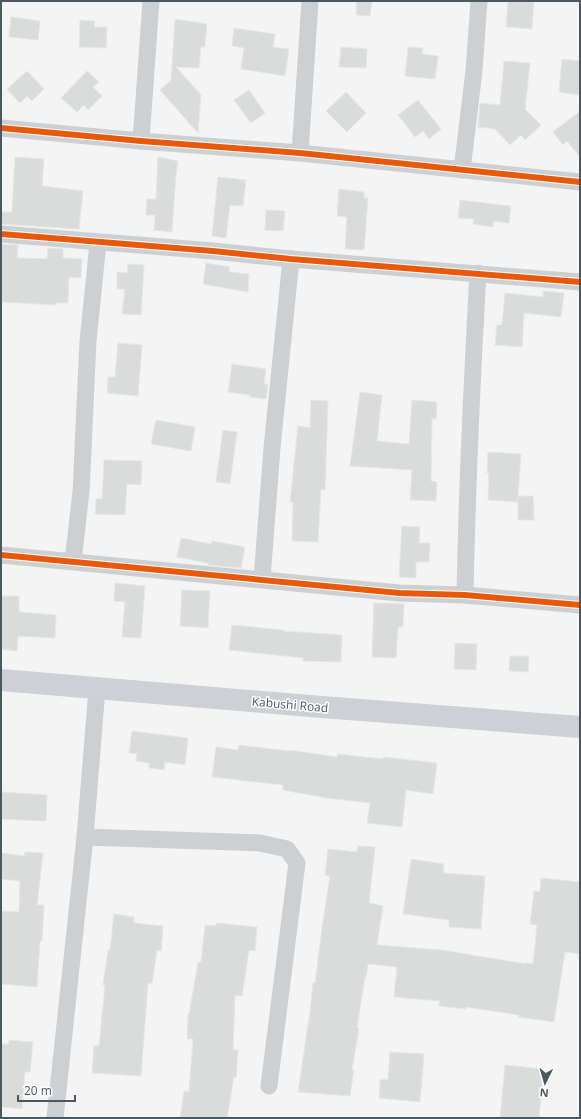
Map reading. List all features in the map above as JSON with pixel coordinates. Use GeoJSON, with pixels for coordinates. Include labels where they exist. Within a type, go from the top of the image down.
{"type":"FeatureCollection","features":[{"type":"Feature","properties":{"kind":"main road","name":"Kabushi Road"},"geometry":{"type":"LineString","coordinates":[[1,680],[96,689],[580,727]]}},
{"type":"Feature","properties":{"kind":"street"},"geometry":{"type":"LineString","coordinates":[[141,141],[151,1]]}},
{"type":"Feature","properties":{"kind":"street"},"geometry":{"type":"LineString","coordinates":[[300,153],[310,1]]}},
{"type":"Feature","properties":{"kind":"street"},"geometry":{"type":"LineString","coordinates":[[462,170],[474,71],[479,1]]}},
{"type":"Feature","properties":{"kind":"street"},"geometry":{"type":"LineString","coordinates":[[1,128],[141,141],[300,153],[580,182]]}},
{"type":"Feature","properties":{"kind":"street"},"geometry":{"type":"LineString","coordinates":[[1,234],[580,282]]}},
{"type":"Feature","properties":{"kind":"street"},"geometry":{"type":"LineString","coordinates":[[73,561],[81,492],[88,341],[98,243]]}},
{"type":"Feature","properties":{"kind":"street"},"geometry":{"type":"LineString","coordinates":[[262,579],[272,448],[291,259]]}},
{"type":"Feature","properties":{"kind":"street"},"geometry":{"type":"LineString","coordinates":[[465,595],[468,478],[478,273]]}},
{"type":"Feature","properties":{"kind":"street"},"geometry":{"type":"LineString","coordinates":[[1,555],[399,593],[465,595],[580,605]]}},
{"type":"Feature","properties":{"kind":"street"},"geometry":{"type":"LineString","coordinates":[[55,1118],[85,837],[96,689]]}},
{"type":"Feature","properties":{"kind":"street"},"geometry":{"type":"LineString","coordinates":[[85,837],[260,844],[287,849],[297,863],[269,1086]]}},
{"type":"Feature","properties":{"kind":"building"},"geometry":{"type":"Polygon","coordinates":[[[357,1],[372,1],[370,16],[356,15],[357,1]]]}},
{"type":"Feature","properties":{"kind":"building"},"geometry":{"type":"Polygon","coordinates":[[[508,1],[534,1],[532,29],[506,27],[508,1]]]}},
{"type":"Feature","properties":{"kind":"building"},"geometry":{"type":"Polygon","coordinates":[[[11,17],[40,21],[38,40],[9,37],[11,17]]]}},
{"type":"Feature","properties":{"kind":"building"},"geometry":{"type":"Polygon","coordinates":[[[175,19],[207,24],[205,47],[201,47],[199,68],[176,67],[201,95],[198,133],[160,90],[171,80],[175,19]]]}},
{"type":"Feature","properties":{"kind":"building"},"geometry":{"type":"Polygon","coordinates":[[[80,20],[95,21],[94,27],[107,27],[106,48],[79,47],[80,20]]]}},
{"type":"Feature","properties":{"kind":"building"},"geometry":{"type":"Polygon","coordinates":[[[234,28],[275,34],[273,47],[289,49],[285,76],[241,69],[244,48],[232,46],[234,28]]]}},
{"type":"Feature","properties":{"kind":"building"},"geometry":{"type":"Polygon","coordinates":[[[341,47],[367,49],[366,68],[339,67],[341,47]]]}},
{"type":"Feature","properties":{"kind":"building"},"geometry":{"type":"Polygon","coordinates":[[[408,47],[423,48],[422,54],[438,56],[435,79],[405,76],[408,47]]]}},
{"type":"Feature","properties":{"kind":"building"},"geometry":{"type":"Polygon","coordinates":[[[562,59],[580,61],[580,95],[559,92],[562,59]]]}},
{"type":"Feature","properties":{"kind":"building"},"geometry":{"type":"Polygon","coordinates":[[[504,61],[530,63],[525,109],[541,125],[525,140],[521,135],[510,145],[495,129],[478,127],[480,103],[500,105],[504,61]]]}},
{"type":"Feature","properties":{"kind":"building"},"geometry":{"type":"Polygon","coordinates":[[[27,71],[44,89],[32,101],[27,96],[20,103],[7,89],[27,71]]]}},
{"type":"Feature","properties":{"kind":"building"},"geometry":{"type":"Polygon","coordinates":[[[87,71],[99,82],[93,87],[102,96],[88,110],[84,105],[77,112],[61,98],[87,71]]]}},
{"type":"Feature","properties":{"kind":"building"},"geometry":{"type":"Polygon","coordinates":[[[249,90],[265,113],[251,123],[234,100],[249,90]]]}},
{"type":"Feature","properties":{"kind":"building"},"geometry":{"type":"Polygon","coordinates":[[[346,92],[366,113],[347,132],[326,111],[346,92]]]}},
{"type":"Feature","properties":{"kind":"building"},"geometry":{"type":"Polygon","coordinates":[[[418,100],[441,129],[429,139],[423,131],[415,137],[398,115],[418,100]]]}},
{"type":"Feature","properties":{"kind":"building"},"geometry":{"type":"Polygon","coordinates":[[[580,111],[580,157],[567,141],[563,145],[553,132],[580,111]]]}},
{"type":"Feature","properties":{"kind":"building"},"geometry":{"type":"Polygon","coordinates":[[[15,157],[44,159],[42,186],[83,191],[79,229],[1,224],[1,212],[12,212],[15,157]]]}},
{"type":"Feature","properties":{"kind":"building"},"geometry":{"type":"Polygon","coordinates":[[[158,157],[178,161],[172,232],[154,230],[155,215],[146,215],[147,199],[156,199],[158,157]]]}},
{"type":"Feature","properties":{"kind":"building"},"geometry":{"type":"Polygon","coordinates":[[[218,177],[246,180],[243,206],[230,205],[226,238],[212,236],[218,177]]]}},
{"type":"Feature","properties":{"kind":"building"},"geometry":{"type":"Polygon","coordinates":[[[339,189],[364,192],[364,198],[368,198],[364,250],[345,249],[347,217],[337,216],[339,189]]]}},
{"type":"Feature","properties":{"kind":"building"},"geometry":{"type":"Polygon","coordinates":[[[460,200],[511,206],[509,223],[494,221],[493,227],[473,224],[474,219],[458,218],[460,200]]]}},
{"type":"Feature","properties":{"kind":"building"},"geometry":{"type":"Polygon","coordinates":[[[266,210],[285,211],[283,231],[265,230],[266,210]]]}},
{"type":"Feature","properties":{"kind":"building"},"geometry":{"type":"Polygon","coordinates":[[[1,244],[18,245],[17,258],[47,259],[48,248],[63,249],[63,258],[82,259],[81,278],[69,277],[68,303],[56,303],[56,305],[1,302],[1,244]]]}},
{"type":"Feature","properties":{"kind":"building"},"geometry":{"type":"Polygon","coordinates":[[[206,263],[230,267],[229,272],[249,274],[248,292],[203,284],[206,263]]]}},
{"type":"Feature","properties":{"kind":"building"},"geometry":{"type":"Polygon","coordinates":[[[128,264],[144,265],[141,315],[122,314],[125,289],[117,289],[117,272],[127,273],[128,264]]]}},
{"type":"Feature","properties":{"kind":"building"},"geometry":{"type":"Polygon","coordinates":[[[543,291],[564,293],[561,317],[524,313],[522,347],[495,345],[497,325],[502,325],[505,293],[543,297],[543,291]]]}},
{"type":"Feature","properties":{"kind":"building"},"geometry":{"type":"Polygon","coordinates":[[[118,343],[142,345],[138,396],[107,393],[108,377],[115,377],[118,343]]]}},
{"type":"Feature","properties":{"kind":"building"},"geometry":{"type":"Polygon","coordinates":[[[232,364],[266,369],[264,384],[268,384],[266,399],[228,392],[232,364]]]}},
{"type":"Feature","properties":{"kind":"building"},"geometry":{"type":"Polygon","coordinates":[[[360,392],[382,395],[377,441],[409,444],[412,400],[437,402],[436,419],[432,419],[431,481],[437,482],[436,501],[410,500],[412,470],[350,466],[360,392]]]}},
{"type":"Feature","properties":{"kind":"building"},"geometry":{"type":"Polygon","coordinates":[[[311,400],[328,401],[325,490],[321,489],[318,542],[292,541],[293,502],[290,502],[298,426],[310,428],[311,400]]]}},
{"type":"Feature","properties":{"kind":"building"},"geometry":{"type":"Polygon","coordinates":[[[156,420],[195,427],[191,451],[151,444],[156,420]]]}},
{"type":"Feature","properties":{"kind":"building"},"geometry":{"type":"Polygon","coordinates":[[[223,430],[237,432],[230,484],[216,482],[223,430]]]}},
{"type":"Feature","properties":{"kind":"building"},"geometry":{"type":"Polygon","coordinates":[[[488,452],[521,454],[518,496],[533,496],[534,520],[518,520],[518,497],[517,502],[488,500],[488,452]]]}},
{"type":"Feature","properties":{"kind":"building"},"geometry":{"type":"Polygon","coordinates":[[[104,460],[142,461],[141,485],[127,484],[125,515],[95,514],[96,499],[102,499],[104,460]]]}},
{"type":"Feature","properties":{"kind":"building"},"geometry":{"type":"Polygon","coordinates":[[[402,526],[420,527],[419,543],[430,543],[429,562],[416,562],[416,578],[399,577],[402,526]]]}},
{"type":"Feature","properties":{"kind":"building"},"geometry":{"type":"Polygon","coordinates":[[[181,538],[211,544],[212,541],[245,547],[241,568],[208,565],[208,563],[177,557],[181,538]]]}},
{"type":"Feature","properties":{"kind":"building"},"geometry":{"type":"Polygon","coordinates":[[[115,583],[145,586],[141,638],[122,637],[125,602],[114,601],[115,583]]]}},
{"type":"Feature","properties":{"kind":"building"},"geometry":{"type":"Polygon","coordinates":[[[182,590],[210,591],[208,628],[180,626],[182,590]]]}},
{"type":"Feature","properties":{"kind":"building"},"geometry":{"type":"Polygon","coordinates":[[[1,596],[19,596],[19,612],[56,615],[55,638],[18,636],[17,651],[1,649],[1,596]]]}},
{"type":"Feature","properties":{"kind":"building"},"geometry":{"type":"Polygon","coordinates":[[[374,603],[404,604],[403,627],[398,627],[396,658],[372,657],[374,603]]]}},
{"type":"Feature","properties":{"kind":"building"},"geometry":{"type":"Polygon","coordinates":[[[232,625],[283,631],[342,635],[341,662],[303,661],[303,658],[229,650],[232,625]]]}},
{"type":"Feature","properties":{"kind":"building"},"geometry":{"type":"Polygon","coordinates":[[[455,643],[477,644],[476,670],[454,669],[455,643]]]}},
{"type":"Feature","properties":{"kind":"building"},"geometry":{"type":"Polygon","coordinates":[[[510,656],[529,656],[528,672],[509,671],[510,656]]]}},
{"type":"Feature","properties":{"kind":"building"},"geometry":{"type":"Polygon","coordinates":[[[132,731],[188,738],[185,765],[165,762],[164,770],[149,768],[149,763],[136,761],[137,754],[129,753],[132,731]]]}},
{"type":"Feature","properties":{"kind":"building"},"geometry":{"type":"Polygon","coordinates":[[[239,745],[337,757],[338,754],[437,763],[433,794],[406,790],[402,827],[367,823],[370,803],[327,798],[283,790],[283,785],[212,777],[216,747],[238,750],[239,745]]]}},
{"type":"Feature","properties":{"kind":"building"},"geometry":{"type":"Polygon","coordinates":[[[1,792],[47,795],[46,821],[1,819],[1,792]]]}},
{"type":"Feature","properties":{"kind":"building"},"geometry":{"type":"Polygon","coordinates":[[[358,846],[375,847],[369,903],[383,906],[377,945],[442,950],[533,964],[537,925],[530,924],[534,891],[540,892],[541,878],[580,882],[580,954],[565,952],[554,1022],[466,1007],[466,1009],[439,1006],[440,1001],[394,997],[397,967],[368,964],[357,1028],[359,1028],[352,1070],[354,1070],[350,1096],[298,1092],[330,876],[325,875],[328,849],[357,852],[358,846]]]}},
{"type":"Feature","properties":{"kind":"building"},"geometry":{"type":"Polygon","coordinates":[[[25,852],[43,853],[37,905],[44,905],[37,987],[1,984],[1,911],[19,912],[20,881],[1,879],[1,853],[24,856],[25,852]]]}},
{"type":"Feature","properties":{"kind":"building"},"geometry":{"type":"Polygon","coordinates":[[[411,859],[444,864],[443,873],[485,876],[481,929],[449,927],[449,920],[403,914],[411,859]]]}},
{"type":"Feature","properties":{"kind":"building"},"geometry":{"type":"Polygon","coordinates":[[[114,914],[134,917],[134,923],[163,926],[161,951],[157,950],[152,984],[148,983],[141,1076],[92,1073],[94,1046],[99,1046],[105,985],[103,985],[108,950],[110,950],[114,914]]]}},
{"type":"Feature","properties":{"kind":"building"},"geometry":{"type":"Polygon","coordinates":[[[216,923],[257,927],[255,951],[249,950],[242,996],[235,995],[233,1050],[238,1050],[236,1078],[234,1077],[227,1118],[180,1118],[184,1091],[189,1092],[193,1039],[187,1039],[188,1014],[198,962],[201,962],[205,925],[216,926],[216,923]]]}},
{"type":"Feature","properties":{"kind":"building"},"geometry":{"type":"Polygon","coordinates":[[[9,1040],[33,1042],[30,1072],[25,1072],[22,1109],[1,1107],[1,1044],[9,1044],[9,1040]]]}},
{"type":"Feature","properties":{"kind":"building"},"geometry":{"type":"Polygon","coordinates":[[[390,1052],[424,1054],[420,1102],[379,1098],[380,1079],[388,1080],[390,1052]]]}},
{"type":"Feature","properties":{"kind":"building"},"geometry":{"type":"Polygon","coordinates":[[[505,1065],[543,1069],[539,1118],[500,1118],[505,1065]]]}},
{"type":"Feature","properties":{"kind":"cycle path"},"geometry":{"type":"LineString","coordinates":[[1,128],[141,141],[300,153],[580,182]]}},
{"type":"Feature","properties":{"kind":"cycle path"},"geometry":{"type":"LineString","coordinates":[[1,234],[580,282]]}},
{"type":"Feature","properties":{"kind":"cycle path"},"geometry":{"type":"LineString","coordinates":[[1,555],[399,593],[465,595],[580,605]]}}]}
